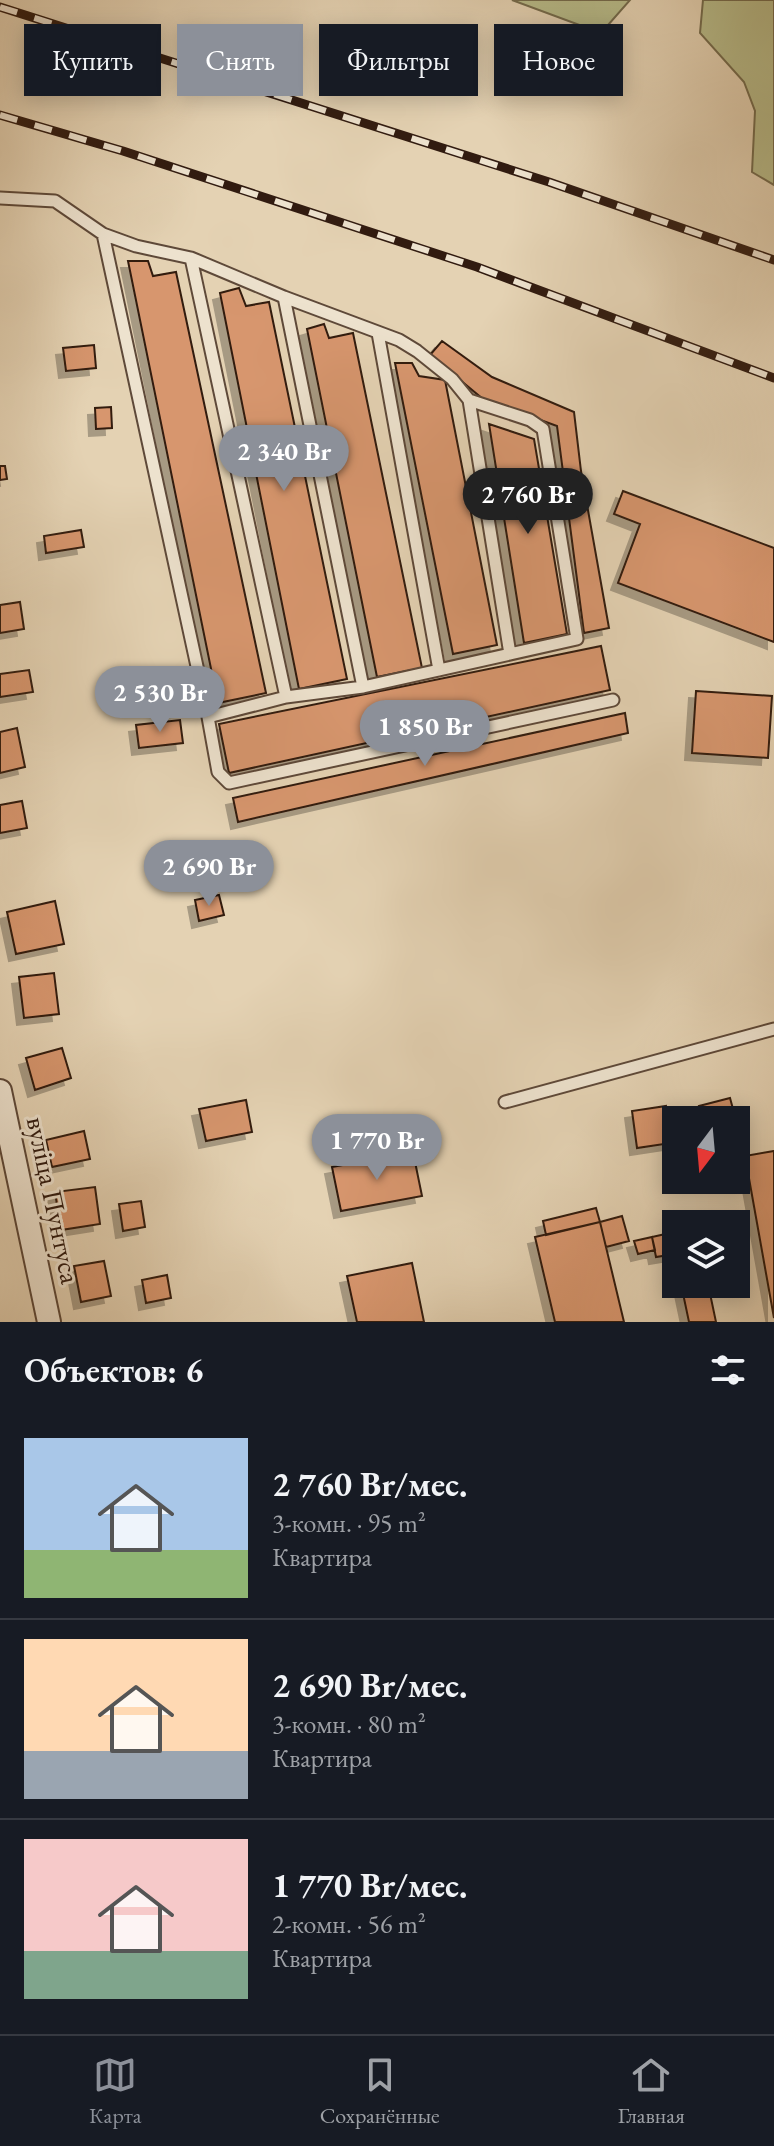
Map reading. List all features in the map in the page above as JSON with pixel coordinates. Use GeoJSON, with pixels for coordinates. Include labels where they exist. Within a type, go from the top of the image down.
{"type":"FeatureCollection","features":[{"type":"Feature","properties":{"kind":"street","name":"вуліца Пунтуса"},"geometry":{"type":"LineString","coordinates":[[0,1091],[49,1322]]}},
{"type":"Feature","properties":{"kind":"lane"},"geometry":{"type":"LineString","coordinates":[[0,198],[55,201],[103,234],[136,246],[191,258],[399,340],[452,379],[469,400],[510,654]]}},
{"type":"Feature","properties":{"kind":"lane"},"geometry":{"type":"LineString","coordinates":[[103,234],[218,772],[229,783],[613,700]]}},
{"type":"Feature","properties":{"kind":"lane"},"geometry":{"type":"LineString","coordinates":[[191,258],[286,697]]}},
{"type":"Feature","properties":{"kind":"lane"},"geometry":{"type":"LineString","coordinates":[[284,297],[363,687]]}},
{"type":"Feature","properties":{"kind":"lane"},"geometry":{"type":"LineString","coordinates":[[378,333],[439,670]]}},
{"type":"Feature","properties":{"kind":"lane"},"geometry":{"type":"LineString","coordinates":[[208,717],[286,697],[363,687],[577,639],[543,429],[530,420],[469,400]]}},
{"type":"Feature","properties":{"kind":"lane"},"geometry":{"type":"LineString","coordinates":[[505,1102],[774,1029]]}},
{"type":"Feature","properties":{"kind":"green space"},"geometry":{"type":"Polygon","coordinates":[[[512,0],[630,0],[609,24],[577,24],[512,0]]]}},
{"type":"Feature","properties":{"kind":"green space"},"geometry":{"type":"Polygon","coordinates":[[[703,0],[774,0],[774,185],[752,172],[755,111],[744,82],[700,33],[703,0]]]}},
{"type":"Feature","properties":{"kind":"building"},"geometry":{"type":"Polygon","coordinates":[[[128,261],[148,261],[153,276],[176,272],[266,693],[218,703],[128,261]]]}},
{"type":"Feature","properties":{"kind":"building"},"geometry":{"type":"Polygon","coordinates":[[[239,288],[246,306],[269,302],[347,679],[299,689],[220,293],[239,288]]]}},
{"type":"Feature","properties":{"kind":"building"},"geometry":{"type":"Polygon","coordinates":[[[324,324],[329,338],[353,333],[422,668],[377,677],[307,329],[324,324]]]}},
{"type":"Feature","properties":{"kind":"building"},"geometry":{"type":"Polygon","coordinates":[[[442,341],[492,377],[574,412],[581,471],[609,628],[584,633],[557,426],[483,399],[430,355],[442,341]]]}},
{"type":"Feature","properties":{"kind":"building"},"geometry":{"type":"Polygon","coordinates":[[[94,345],[96,368],[66,371],[63,348],[94,345]]]}},
{"type":"Feature","properties":{"kind":"building"},"geometry":{"type":"Polygon","coordinates":[[[395,363],[412,363],[419,376],[445,380],[497,645],[453,654],[395,363]]]}},
{"type":"Feature","properties":{"kind":"building"},"geometry":{"type":"Polygon","coordinates":[[[111,407],[112,428],[96,429],[95,408],[111,407]]]}},
{"type":"Feature","properties":{"kind":"building"},"geometry":{"type":"Polygon","coordinates":[[[489,424],[534,439],[567,634],[524,643],[489,424]]]}},
{"type":"Feature","properties":{"kind":"building"},"geometry":{"type":"Polygon","coordinates":[[[0,466],[5,466],[7,479],[0,480],[0,466]]]}},
{"type":"Feature","properties":{"kind":"building"},"geometry":{"type":"Polygon","coordinates":[[[623,491],[774,548],[774,642],[618,583],[640,524],[614,514],[623,491]]]}},
{"type":"Feature","properties":{"kind":"building"},"geometry":{"type":"Polygon","coordinates":[[[81,530],[84,547],[46,553],[44,536],[81,530]]]}},
{"type":"Feature","properties":{"kind":"building"},"geometry":{"type":"Polygon","coordinates":[[[20,602],[24,629],[0,633],[0,605],[20,602]]]}},
{"type":"Feature","properties":{"kind":"building"},"geometry":{"type":"Polygon","coordinates":[[[601,646],[610,690],[229,773],[219,724],[601,646]]]}},
{"type":"Feature","properties":{"kind":"building"},"geometry":{"type":"Polygon","coordinates":[[[176,668],[182,698],[155,703],[150,673],[176,668]]]}},
{"type":"Feature","properties":{"kind":"building"},"geometry":{"type":"Polygon","coordinates":[[[29,670],[33,692],[0,697],[0,674],[29,670]]]}},
{"type":"Feature","properties":{"kind":"building"},"geometry":{"type":"Polygon","coordinates":[[[696,691],[772,696],[768,758],[692,753],[696,691]]]}},
{"type":"Feature","properties":{"kind":"building"},"geometry":{"type":"Polygon","coordinates":[[[625,713],[628,733],[238,822],[233,798],[625,713]]]}},
{"type":"Feature","properties":{"kind":"building"},"geometry":{"type":"Polygon","coordinates":[[[180,720],[183,743],[139,748],[136,725],[180,720]]]}},
{"type":"Feature","properties":{"kind":"building"},"geometry":{"type":"Polygon","coordinates":[[[17,728],[25,767],[0,773],[0,732],[17,728]]]}},
{"type":"Feature","properties":{"kind":"building"},"geometry":{"type":"Polygon","coordinates":[[[22,801],[27,828],[0,833],[0,805],[22,801]]]}},
{"type":"Feature","properties":{"kind":"building"},"geometry":{"type":"Polygon","coordinates":[[[219,895],[224,915],[199,921],[195,900],[219,895]]]}},
{"type":"Feature","properties":{"kind":"building"},"geometry":{"type":"Polygon","coordinates":[[[55,901],[64,944],[16,954],[7,912],[55,901]]]}},
{"type":"Feature","properties":{"kind":"building"},"geometry":{"type":"Polygon","coordinates":[[[54,973],[59,1014],[24,1018],[19,977],[54,973]]]}},
{"type":"Feature","properties":{"kind":"building"},"geometry":{"type":"Polygon","coordinates":[[[62,1048],[71,1078],[35,1090],[26,1058],[62,1048]]]}},
{"type":"Feature","properties":{"kind":"building"},"geometry":{"type":"Polygon","coordinates":[[[730,1098],[732,1106],[699,1106],[730,1098]]]}},
{"type":"Feature","properties":{"kind":"building"},"geometry":{"type":"Polygon","coordinates":[[[246,1100],[252,1132],[206,1141],[199,1109],[246,1100]]]}},
{"type":"Feature","properties":{"kind":"building"},"geometry":{"type":"Polygon","coordinates":[[[662,1107],[662,1144],[637,1148],[632,1111],[662,1107]]]}},
{"type":"Feature","properties":{"kind":"building"},"geometry":{"type":"Polygon","coordinates":[[[84,1131],[90,1159],[52,1167],[46,1140],[84,1131]]]}},
{"type":"Feature","properties":{"kind":"building"},"geometry":{"type":"Polygon","coordinates":[[[774,1151],[774,1318],[750,1184],[750,1155],[774,1151]]]}},
{"type":"Feature","properties":{"kind":"building"},"geometry":{"type":"Polygon","coordinates":[[[413,1152],[422,1196],[341,1211],[332,1167],[413,1152]]]}},
{"type":"Feature","properties":{"kind":"building"},"geometry":{"type":"Polygon","coordinates":[[[95,1187],[100,1224],[61,1230],[55,1192],[95,1187]]]}},
{"type":"Feature","properties":{"kind":"building"},"geometry":{"type":"Polygon","coordinates":[[[141,1201],[145,1227],[123,1231],[119,1204],[141,1201]]]}},
{"type":"Feature","properties":{"kind":"building"},"geometry":{"type":"Polygon","coordinates":[[[596,1208],[600,1222],[546,1235],[543,1221],[596,1208]]]}},
{"type":"Feature","properties":{"kind":"building"},"geometry":{"type":"Polygon","coordinates":[[[622,1216],[629,1241],[606,1247],[600,1222],[622,1216]]]}},
{"type":"Feature","properties":{"kind":"building"},"geometry":{"type":"Polygon","coordinates":[[[600,1222],[624,1322],[555,1322],[535,1237],[600,1222]]]}},
{"type":"Feature","properties":{"kind":"building"},"geometry":{"type":"Polygon","coordinates":[[[662,1235],[662,1256],[656,1257],[652,1237],[662,1235]]]}},
{"type":"Feature","properties":{"kind":"building"},"geometry":{"type":"Polygon","coordinates":[[[652,1237],[655,1250],[638,1254],[634,1241],[652,1237]]]}},
{"type":"Feature","properties":{"kind":"building"},"geometry":{"type":"Polygon","coordinates":[[[104,1261],[111,1296],[81,1302],[74,1266],[104,1261]]]}},
{"type":"Feature","properties":{"kind":"building"},"geometry":{"type":"Polygon","coordinates":[[[412,1263],[424,1322],[357,1322],[347,1276],[412,1263]]]}},
{"type":"Feature","properties":{"kind":"building"},"geometry":{"type":"Polygon","coordinates":[[[167,1275],[171,1298],[146,1303],[142,1280],[167,1275]]]}},
{"type":"Feature","properties":{"kind":"building"},"geometry":{"type":"Polygon","coordinates":[[[684,1298],[711,1298],[716,1322],[689,1322],[684,1298]]]}},
{"type":"Feature","properties":{"kind":"railway"},"geometry":{"type":"LineString","coordinates":[[0,7],[549,182],[774,260]]}},
{"type":"Feature","properties":{"kind":"railway"},"geometry":{"type":"LineString","coordinates":[[0,115],[123,151],[477,267],[774,378]]}}]}
